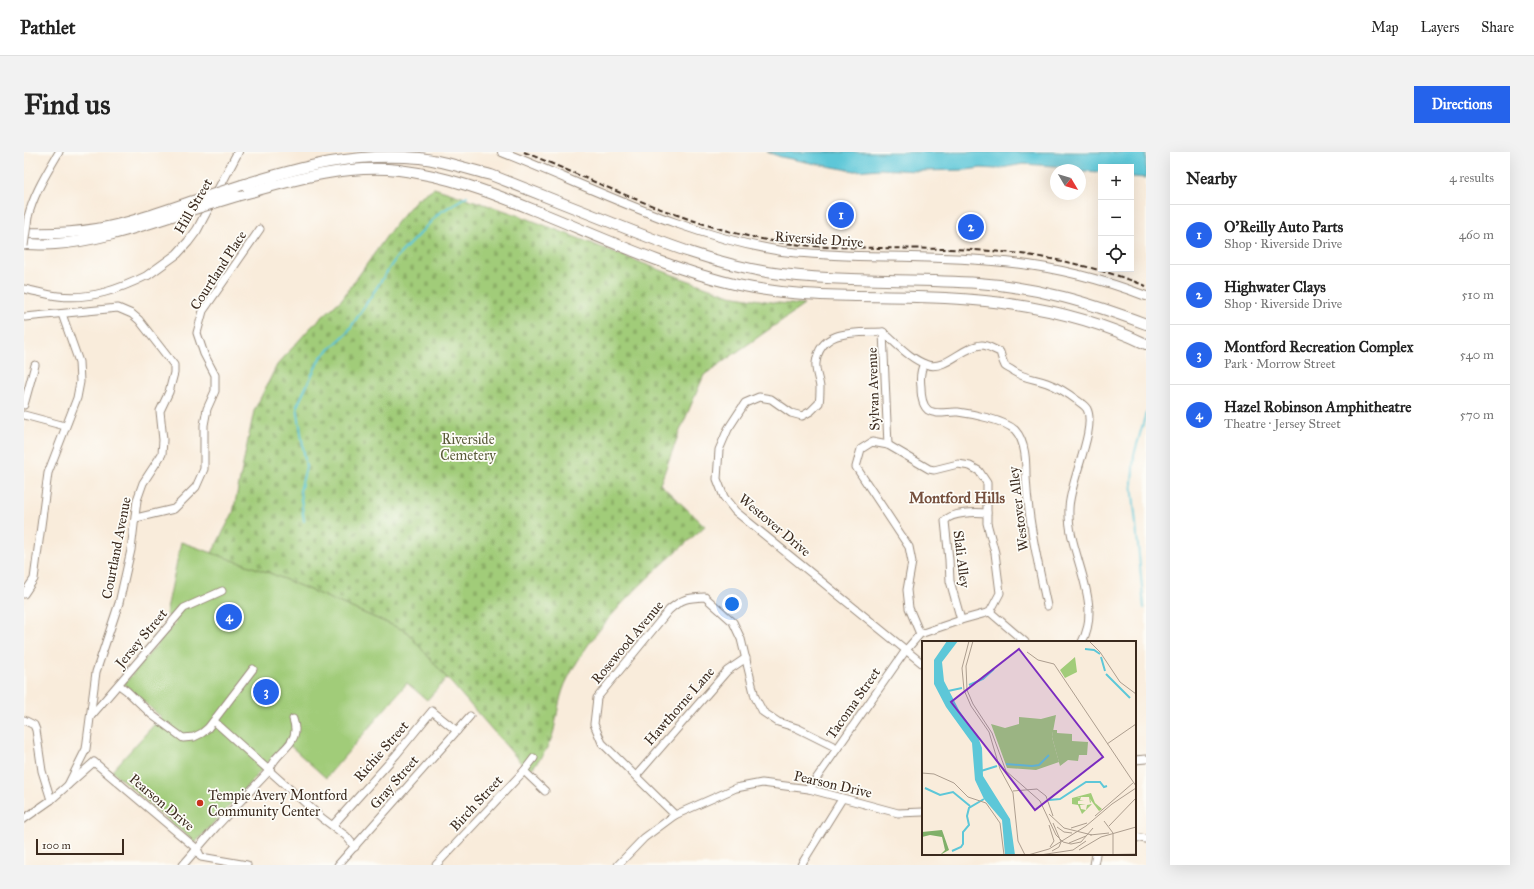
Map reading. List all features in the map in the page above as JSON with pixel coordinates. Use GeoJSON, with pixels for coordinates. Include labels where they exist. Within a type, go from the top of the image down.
{"type":"FeatureCollection","features":[{"type":"Feature","properties":{"kind":"highway"},"geometry":{"type":"LineString","coordinates":[[24,233],[51,234],[97,229],[136,220],[288,171],[334,160],[370,157],[421,158],[455,165],[491,175],[683,251],[742,267],[787,275],[818,278],[943,281],[1019,288],[1060,295],[1146,324]]}},
{"type":"Feature","properties":{"kind":"highway"},"geometry":{"type":"LineString","coordinates":[[24,245],[55,244],[88,240],[118,233],[237,196],[290,181],[333,172],[396,170],[443,178],[482,190],[656,260],[708,277],[737,284],[786,293],[943,298],[978,300],[1016,305],[1055,312],[1089,322],[1146,344]]}},
{"type":"Feature","properties":{"kind":"main road","name":"Hill Street"},"geometry":{"type":"LineString","coordinates":[[148,275],[177,254],[197,230],[238,152]]}},
{"type":"Feature","properties":{"kind":"main road","name":"Riverside Drive"},"geometry":{"type":"LineString","coordinates":[[502,152],[680,225],[729,240],[759,247],[784,251],[829,254],[966,259],[1020,264],[1086,276],[1146,296]]}},
{"type":"Feature","properties":{"kind":"street"},"geometry":{"type":"LineString","coordinates":[[24,245],[28,217],[32,203],[59,152]]}},
{"type":"Feature","properties":{"kind":"street","name":"Courtland Place"},"geometry":{"type":"LineString","coordinates":[[136,518],[174,509],[196,487],[204,469],[204,425],[207,409],[215,391],[215,375],[204,354],[197,332],[203,311],[260,229]]}},
{"type":"Feature","properties":{"kind":"street","name":"Hill Street"},"geometry":{"type":"LineString","coordinates":[[24,289],[58,296],[95,295],[124,287],[148,275]]}},
{"type":"Feature","properties":{"kind":"street","name":"Courtland Avenue"},"geometry":{"type":"LineString","coordinates":[[24,317],[118,308],[132,314],[139,320],[174,366],[174,373],[169,392],[160,411],[163,440],[162,454],[143,483],[137,500],[131,550],[118,603],[96,672],[86,749],[68,785],[51,800],[24,819]]}},
{"type":"Feature","properties":{"kind":"street"},"geometry":{"type":"LineString","coordinates":[[24,594],[34,579],[48,473],[77,398],[80,382],[79,362],[62,314]]}},
{"type":"Feature","properties":{"kind":"street"},"geometry":{"type":"LineString","coordinates":[[883,332],[907,353],[924,364],[932,366],[940,365],[967,349],[984,345],[1000,352],[1005,366],[1021,377],[1046,382],[1070,395],[1086,408],[1089,415],[1088,438],[1073,483],[1069,508],[1069,520],[1077,558],[1089,599],[1089,626],[1082,641]]}},
{"type":"Feature","properties":{"kind":"street","name":"Sylvan Avenue"},"geometry":{"type":"LineString","coordinates":[[883,332],[888,445]]}},
{"type":"Feature","properties":{"kind":"street","name":"Westover Drive"},"geometry":{"type":"LineString","coordinates":[[883,332],[841,334],[825,342],[819,351],[816,364],[820,388],[819,403],[811,411],[802,416],[791,413],[771,399],[759,397],[745,403],[728,428],[718,450],[717,479],[724,497],[735,511],[906,650]]}},
{"type":"Feature","properties":{"kind":"street","name":"Westover Alley"},"geometry":{"type":"LineString","coordinates":[[924,364],[921,373],[921,390],[924,405],[929,411],[940,413],[957,412],[996,420],[1012,428],[1019,436],[1024,452],[1027,502],[1034,545],[1047,606]]}},
{"type":"Feature","properties":{"kind":"street"},"geometry":{"type":"LineString","coordinates":[[24,404],[35,365]]}},
{"type":"Feature","properties":{"kind":"street"},"geometry":{"type":"LineString","coordinates":[[24,415],[65,426]]}},
{"type":"Feature","properties":{"kind":"street"},"geometry":{"type":"LineString","coordinates":[[872,442],[888,445],[929,469],[934,470],[958,464],[970,466],[979,471],[987,483],[987,513],[987,523],[995,553],[1000,592],[990,612],[960,620],[920,634],[909,608],[907,590],[912,562],[909,547],[856,467],[861,449],[872,442]]}},
{"type":"Feature","properties":{"kind":"street","name":"Slali Alley"},"geometry":{"type":"LineString","coordinates":[[960,620],[950,581],[945,521],[952,516],[977,512],[987,513]]}},
{"type":"Feature","properties":{"kind":"street","name":"Jersey Street"},"geometry":{"type":"LineString","coordinates":[[91,716],[184,608],[222,591]]}},
{"type":"Feature","properties":{"kind":"street","name":"Rosewood Avenue"},"geometry":{"type":"LineString","coordinates":[[675,815],[602,743],[594,724],[597,698],[669,610],[688,598],[705,597],[733,622],[741,639],[755,696],[763,712],[778,722],[797,728],[837,748]]}},
{"type":"Feature","properties":{"kind":"street"},"geometry":{"type":"LineString","coordinates":[[990,612],[1023,641]]}},
{"type":"Feature","properties":{"kind":"street","name":"Tacoma Street"},"geometry":{"type":"LineString","coordinates":[[809,789],[906,650],[920,634]]}},
{"type":"Feature","properties":{"kind":"street"},"geometry":{"type":"LineString","coordinates":[[906,650],[922,663]]}},
{"type":"Feature","properties":{"kind":"street","name":"Hawthorne Lane"},"geometry":{"type":"LineString","coordinates":[[636,776],[727,671],[746,658]]}},
{"type":"Feature","properties":{"kind":"street"},"geometry":{"type":"LineString","coordinates":[[119,685],[152,715],[183,738],[194,737],[202,733],[214,721],[253,669]]}},
{"type":"Feature","properties":{"kind":"street","name":"Richie Street"},"geometry":{"type":"LineString","coordinates":[[333,825],[432,711],[456,731]]}},
{"type":"Feature","properties":{"kind":"street","name":"Gray Street"},"geometry":{"type":"LineString","coordinates":[[338,865],[470,716]]}},
{"type":"Feature","properties":{"kind":"street"},"geometry":{"type":"LineString","coordinates":[[24,720],[34,725],[36,730],[42,770],[51,800]]}},
{"type":"Feature","properties":{"kind":"street"},"geometry":{"type":"LineString","coordinates":[[183,865],[216,827],[270,770],[271,764],[292,741],[296,730],[293,720]]}},
{"type":"Feature","properties":{"kind":"street"},"geometry":{"type":"LineString","coordinates":[[214,721],[322,818],[346,836],[355,847]]}},
{"type":"Feature","properties":{"kind":"street","name":"Birch Street"},"geometry":{"type":"LineString","coordinates":[[436,865],[524,771],[534,758]]}},
{"type":"Feature","properties":{"kind":"street"},"geometry":{"type":"LineString","coordinates":[[1136,760],[1146,759]]}},
{"type":"Feature","properties":{"kind":"street","name":"Pearson Drive"},"geometry":{"type":"LineString","coordinates":[[68,785],[94,762],[197,849],[201,857],[247,865]]}},
{"type":"Feature","properties":{"kind":"street"},"geometry":{"type":"LineString","coordinates":[[524,771],[545,791]]}},
{"type":"Feature","properties":{"kind":"street","name":"Pearson Drive"},"geometry":{"type":"LineString","coordinates":[[618,865],[644,838],[675,815],[736,788],[762,783],[809,789],[898,813],[922,812]]}},
{"type":"Feature","properties":{"kind":"street"},"geometry":{"type":"LineString","coordinates":[[801,865],[842,799]]}},
{"type":"Feature","properties":{"kind":"street"},"geometry":{"type":"LineString","coordinates":[[1136,837],[1146,839]]}},
{"type":"Feature","properties":{"kind":"street"},"geometry":{"type":"LineString","coordinates":[[1094,865],[1096,855]]}},
{"type":"Feature","properties":{"kind":"green space","name":"Riverside Cemetery"},"geometry":{"type":"Polygon","coordinates":[[[434,188],[518,215],[681,278],[730,295],[778,303],[804,305],[704,375],[679,433],[660,484],[705,526],[648,578],[612,614],[596,634],[581,655],[565,684],[550,742],[541,757],[529,772],[406,631],[270,573],[212,553],[233,513],[254,411],[277,365],[310,328],[342,299],[396,223],[417,199],[434,188]]]}},
{"type":"Feature","properties":{"kind":"green space"},"geometry":{"type":"Polygon","coordinates":[[[181,542],[270,573],[406,631],[447,678],[427,700],[407,683],[326,778],[286,742],[195,843],[112,771],[161,717],[124,684],[176,622],[166,614],[181,542]]]}},
{"type":"Feature","properties":{"kind":"water"},"geometry":{"type":"Polygon","coordinates":[[[767,152],[1146,152],[1146,178],[1134,177],[1134,164],[1098,164],[1098,172],[1086,171],[1086,164],[1050,164],[1050,166],[1023,164],[996,169],[981,168],[966,170],[918,171],[879,169],[855,171],[781,157],[767,152]]]}},
{"type":"Feature","properties":{"kind":"waterway"},"geometry":{"type":"LineString","coordinates":[[304,521],[300,491],[306,467],[297,406],[320,358],[347,333],[396,258],[439,213],[467,196]]}},
{"type":"Feature","properties":{"kind":"waterway"},"geometry":{"type":"LineString","coordinates":[[1144,608],[1132,483],[1134,455],[1146,413]]}},
{"type":"Feature","properties":{"kind":"railway"},"geometry":{"type":"LineString","coordinates":[[524,152],[660,209],[730,232],[766,240],[821,247],[968,250],[1021,254],[1085,266],[1146,286]]}},
{"type":"Feature","properties":{"kind":"place","name":"O'Reilly Auto Parts"},"geometry":{"type":"Point","coordinates":[841,215]}},
{"type":"Feature","properties":{"kind":"place","name":"Highwater Clays"},"geometry":{"type":"Point","coordinates":[971,227]}},
{"type":"Feature","properties":{"kind":"place","name":"Hazel Robinson Amphitheatre"},"geometry":{"type":"Point","coordinates":[229,617]}},
{"type":"Feature","properties":{"kind":"place","name":"Montford Recreation Complex"},"geometry":{"type":"Point","coordinates":[266,692]}},
{"type":"Feature","properties":{"kind":"place","name":"Tempie Avery Montford Community Center"},"geometry":{"type":"Point","coordinates":[200,803]}},
{"type":"Feature","properties":{"kind":"district","name":"Montford Hills"},"geometry":{"type":"Point","coordinates":[957,498]}}]}
